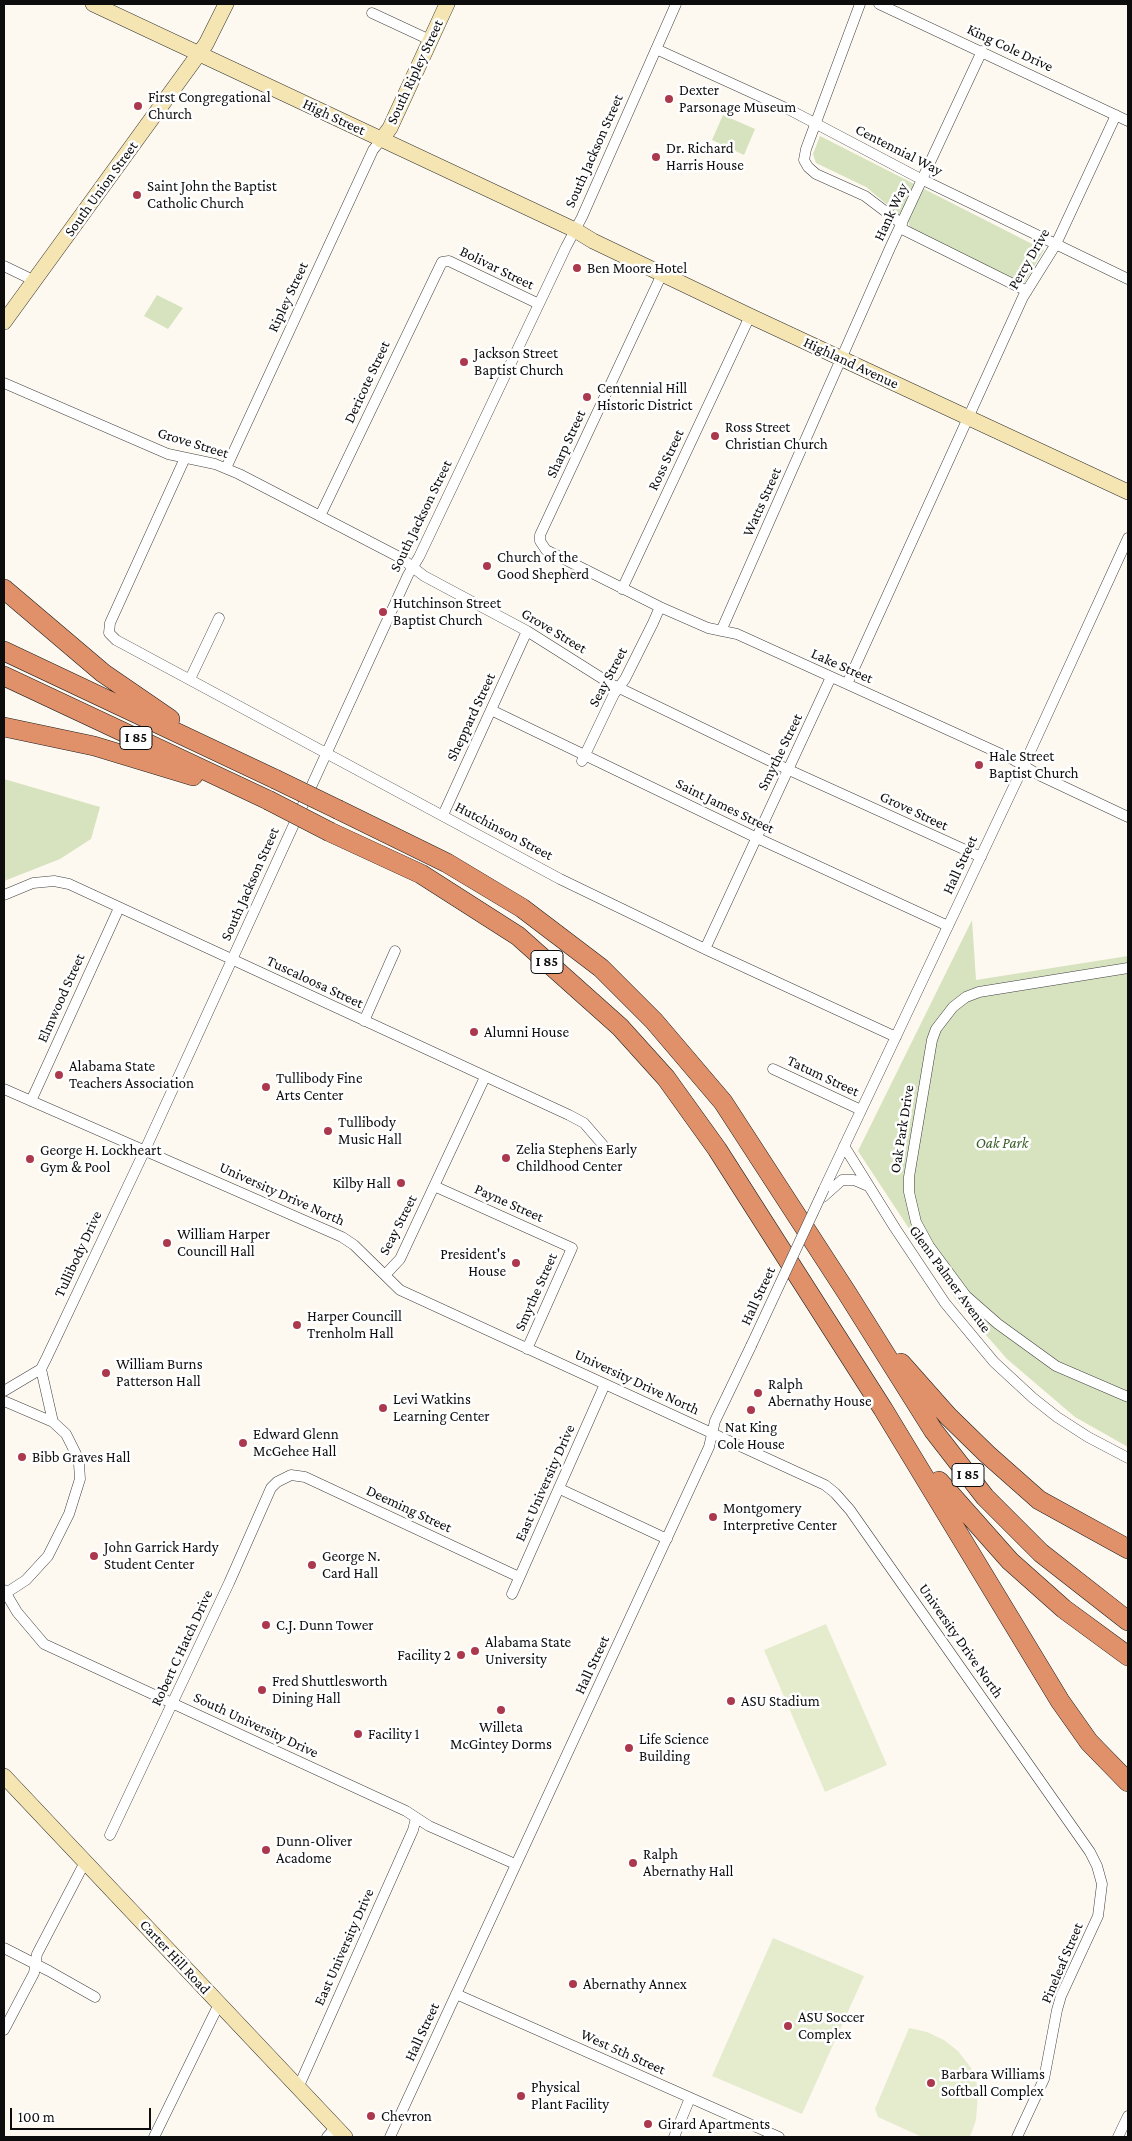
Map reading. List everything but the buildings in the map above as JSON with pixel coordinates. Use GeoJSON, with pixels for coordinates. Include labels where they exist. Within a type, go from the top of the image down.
{"type":"FeatureCollection","features":[{"type":"Feature","properties":{"kind":"highway"},"geometry":{"type":"LineString","coordinates":[[4,589],[103,673],[228,757]]}},
{"type":"Feature","properties":{"kind":"highway","name":"I 85"},"geometry":{"type":"LineString","coordinates":[[4,651],[448,863],[522,908],[601,968],[654,1021],[722,1102],[847,1293],[933,1430],[986,1497],[1041,1553],[1128,1621]]}},
{"type":"Feature","properties":{"kind":"highway","name":"I 85"},"geometry":{"type":"LineString","coordinates":[[4,676],[421,874],[518,936],[620,1027],[666,1078],[717,1149],[884,1409],[952,1497],[1010,1561],[1064,1609],[1128,1656]]}},
{"type":"Feature","properties":{"kind":"highway"},"geometry":{"type":"LineString","coordinates":[[4,727],[128,755],[268,800]]}},
{"type":"Feature","properties":{"kind":"highway"},"geometry":{"type":"LineString","coordinates":[[847,1293],[899,1360],[948,1416],[987,1454],[1038,1500],[1128,1549]]}},
{"type":"Feature","properties":{"kind":"highway"},"geometry":{"type":"LineString","coordinates":[[884,1409],[1060,1700],[1089,1742],[1128,1782]]}},
{"type":"Feature","properties":{"kind":"main road","name":"High Street"},"geometry":{"type":"LineString","coordinates":[[93,4],[575,230]]}},
{"type":"Feature","properties":{"kind":"main road","name":"South Union Street"},"geometry":{"type":"LineString","coordinates":[[4,322],[206,44],[226,4]]}},
{"type":"Feature","properties":{"kind":"main road","name":"South Ripley Street"},"geometry":{"type":"LineString","coordinates":[[381,140],[390,128],[447,4]]}},
{"type":"Feature","properties":{"kind":"main road","name":"Highland Avenue"},"geometry":{"type":"LineString","coordinates":[[575,230],[750,316],[1128,492]]}},
{"type":"Feature","properties":{"kind":"main road","name":"Carter Hill Road"},"geometry":{"type":"LineString","coordinates":[[4,1776],[298,2088],[336,2134]]}},
{"type":"Feature","properties":{"kind":"street","name":"South Jackson Street"},"geometry":{"type":"LineString","coordinates":[[144,1152],[326,753],[575,230],[676,4]]}},
{"type":"Feature","properties":{"kind":"street"},"geometry":{"type":"LineString","coordinates":[[860,4],[806,149],[804,160],[808,167],[816,174],[865,196],[901,226],[1027,290]]}},
{"type":"Feature","properties":{"kind":"street","name":"King Cole Drive"},"geometry":{"type":"LineString","coordinates":[[879,4],[1128,121]]}},
{"type":"Feature","properties":{"kind":"street"},"geometry":{"type":"LineString","coordinates":[[372,13],[430,40]]}},
{"type":"Feature","properties":{"kind":"street","name":"Centennial Way"},"geometry":{"type":"LineString","coordinates":[[656,49],[815,123],[923,180],[1128,279]]}},
{"type":"Feature","properties":{"kind":"street","name":"Hank Way"},"geometry":{"type":"LineString","coordinates":[[843,359],[901,226],[982,51]]}},
{"type":"Feature","properties":{"kind":"street","name":"Percy Drive"},"geometry":{"type":"LineString","coordinates":[[969,417],[1027,290],[1056,244],[1116,115]]}},
{"type":"Feature","properties":{"kind":"street","name":"Ripley Street"},"geometry":{"type":"LineString","coordinates":[[226,468],[373,150],[381,140]]}},
{"type":"Feature","properties":{"kind":"street","name":"Bolivar Street"},"geometry":{"type":"LineString","coordinates":[[442,262],[449,261],[539,304]]}},
{"type":"Feature","properties":{"kind":"street","name":"Dericote Street"},"geometry":{"type":"LineString","coordinates":[[320,516],[442,262]]}},
{"type":"Feature","properties":{"kind":"street"},"geometry":{"type":"LineString","coordinates":[[4,266],[35,281]]}},
{"type":"Feature","properties":{"kind":"street","name":"Sharp Street"},"geometry":{"type":"LineString","coordinates":[[542,546],[540,535],[662,274]]}},
{"type":"Feature","properties":{"kind":"street","name":"Ross Street"},"geometry":{"type":"LineString","coordinates":[[622,589],[750,316]]}},
{"type":"Feature","properties":{"kind":"street","name":"Watts Street"},"geometry":{"type":"LineString","coordinates":[[721,631],[843,359]]}},
{"type":"Feature","properties":{"kind":"street","name":"Grove Street"},"geometry":{"type":"LineString","coordinates":[[4,383],[168,454],[226,468],[401,558],[424,576],[527,631],[619,688],[789,770],[980,857]]}},
{"type":"Feature","properties":{"kind":"street"},"geometry":{"type":"LineString","coordinates":[[847,684],[969,417]]}},
{"type":"Feature","properties":{"kind":"street","name":"Hutchinson Street"},"geometry":{"type":"LineString","coordinates":[[185,458],[110,623],[109,633],[116,640],[560,879],[705,949],[896,1037]]}},
{"type":"Feature","properties":{"kind":"street","name":"Hall Street"},"geometry":{"type":"LineString","coordinates":[[390,2137],[709,1447],[715,1421],[1024,766],[1128,538]]}},
{"type":"Feature","properties":{"kind":"street","name":"Lake Street"},"geometry":{"type":"LineString","coordinates":[[542,546],[558,557],[660,607],[708,628],[737,634],[1024,766],[1128,817]]}},
{"type":"Feature","properties":{"kind":"street","name":"Seay Street"},"geometry":{"type":"LineString","coordinates":[[584,758],[660,607]]}},
{"type":"Feature","properties":{"kind":"street"},"geometry":{"type":"LineString","coordinates":[[190,679],[219,618]]}},
{"type":"Feature","properties":{"kind":"street","name":"Sheppard Street"},"geometry":{"type":"LineString","coordinates":[[443,815],[527,631]]}},
{"type":"Feature","properties":{"kind":"street","name":"Smythe Street"},"geometry":{"type":"LineString","coordinates":[[705,949],[831,677]]}},
{"type":"Feature","properties":{"kind":"street","name":"Saint James Street"},"geometry":{"type":"LineString","coordinates":[[491,710],[584,758],[948,926]]}},
{"type":"Feature","properties":{"kind":"street","name":"Tuscaloosa Street"},"geometry":{"type":"LineString","coordinates":[[4,896],[33,883],[54,882],[69,884],[584,1123],[604,1145]]}},
{"type":"Feature","properties":{"kind":"street","name":"Elmwood Street"},"geometry":{"type":"LineString","coordinates":[[30,1101],[119,908]]}},
{"type":"Feature","properties":{"kind":"street"},"geometry":{"type":"LineString","coordinates":[[364,1020],[395,951]]}},
{"type":"Feature","properties":{"kind":"street","name":"Oak Park Drive"},"geometry":{"type":"LineString","coordinates":[[1128,968],[979,992],[953,1007],[936,1029],[932,1040],[909,1177],[909,1192],[916,1222],[930,1246],[966,1296],[998,1324],[1056,1366],[1128,1397]]}},
{"type":"Feature","properties":{"kind":"street","name":"Tatum Street"},"geometry":{"type":"LineString","coordinates":[[773,1069],[861,1110]]}},
{"type":"Feature","properties":{"kind":"street"},"geometry":{"type":"LineString","coordinates":[[434,1186],[485,1077]]}},
{"type":"Feature","properties":{"kind":"street","name":"University Drive North"},"geometry":{"type":"LineString","coordinates":[[4,1089],[144,1152],[342,1237],[400,1290],[825,1485],[850,1510],[1092,1854],[1102,1884]]}},
{"type":"Feature","properties":{"kind":"street","name":"Glenn Palmer Avenue"},"geometry":{"type":"LineString","coordinates":[[844,1146],[945,1303],[994,1362],[1057,1417],[1088,1437],[1128,1458]]}},
{"type":"Feature","properties":{"kind":"street","name":"Tullibody Drive"},"geometry":{"type":"LineString","coordinates":[[41,1369],[144,1152]]}},
{"type":"Feature","properties":{"kind":"street","name":"Hall Street"},"geometry":{"type":"LineString","coordinates":[[817,1203],[842,1180],[854,1180],[869,1186]]}},
{"type":"Feature","properties":{"kind":"street","name":"Seay Street"},"geometry":{"type":"LineString","coordinates":[[385,1275],[400,1259],[434,1186]]}},
{"type":"Feature","properties":{"kind":"street","name":"Payne Street"},"geometry":{"type":"LineString","coordinates":[[434,1186],[572,1248]]}},
{"type":"Feature","properties":{"kind":"street","name":"Smythe Street"},"geometry":{"type":"LineString","coordinates":[[527,1349],[572,1248]]}},
{"type":"Feature","properties":{"kind":"street"},"geometry":{"type":"LineString","coordinates":[[4,1391],[41,1369],[53,1422]]}},
{"type":"Feature","properties":{"kind":"street","name":"East University Drive"},"geometry":{"type":"LineString","coordinates":[[512,1594],[605,1384]]}},
{"type":"Feature","properties":{"kind":"street"},"geometry":{"type":"LineString","coordinates":[[4,1401],[53,1422],[66,1434],[76,1454],[80,1473],[78,1489],[69,1514],[48,1556],[26,1580],[5,1591]]}},
{"type":"Feature","properties":{"kind":"street","name":"Deeming Street"},"geometry":{"type":"LineString","coordinates":[[284,1477],[296,1475],[305,1477],[519,1577]]}},
{"type":"Feature","properties":{"kind":"street","name":"Robert C Hatch Drive"},"geometry":{"type":"LineString","coordinates":[[110,1835],[174,1703],[271,1488],[284,1477]]}},
{"type":"Feature","properties":{"kind":"street"},"geometry":{"type":"LineString","coordinates":[[560,1489],[667,1539]]}},
{"type":"Feature","properties":{"kind":"street","name":"South University Drive"},"geometry":{"type":"LineString","coordinates":[[5,1591],[17,1612],[44,1644],[406,1811],[428,1826],[515,1864]]}},
{"type":"Feature","properties":{"kind":"street","name":"East University Drive"},"geometry":{"type":"LineString","coordinates":[[298,2088],[413,1830],[416,1818]]}},
{"type":"Feature","properties":{"kind":"street"},"geometry":{"type":"LineString","coordinates":[[4,2030],[34,1973],[37,1954],[85,1862]]}},
{"type":"Feature","properties":{"kind":"street","name":"Pineleaf Street"},"geometry":{"type":"LineString","coordinates":[[1017,2137],[1044,2079],[1061,1996],[1098,1916],[1102,1884]]}},
{"type":"Feature","properties":{"kind":"street"},"geometry":{"type":"LineString","coordinates":[[4,1948],[95,1997]]}},
{"type":"Feature","properties":{"kind":"street","name":"West 5th Street"},"geometry":{"type":"LineString","coordinates":[[456,1994],[778,2137]]}},
{"type":"Feature","properties":{"kind":"street"},"geometry":{"type":"LineString","coordinates":[[154,2137],[219,2004]]}},
{"type":"Feature","properties":{"kind":"street"},"geometry":{"type":"LineString","coordinates":[[674,2137],[690,2098]]}},
{"type":"Feature","properties":{"kind":"street"},"geometry":{"type":"LineString","coordinates":[[1118,2137],[1128,2116]]}},
{"type":"Feature","properties":{"kind":"green space"},"geometry":{"type":"Polygon","coordinates":[[[723,115],[755,129],[744,155],[712,140],[723,115]]]}},
{"type":"Feature","properties":{"kind":"green space"},"geometry":{"type":"Polygon","coordinates":[[[820,136],[1044,250],[1025,282],[1020,283],[910,229],[909,223],[866,187],[816,163],[813,154],[820,136]]]}},
{"type":"Feature","properties":{"kind":"green space"},"geometry":{"type":"Polygon","coordinates":[[[157,295],[183,308],[168,329],[144,316],[157,295]]]}},
{"type":"Feature","properties":{"kind":"green space"},"geometry":{"type":"Polygon","coordinates":[[[4,779],[100,807],[91,839],[60,859],[4,881],[4,779]]]}},
{"type":"Feature","properties":{"kind":"green space","name":"Oak Park"},"geometry":{"type":"Polygon","coordinates":[[[972,920],[976,980],[1128,956],[1128,1447],[1075,1417],[1007,1359],[958,1303],[858,1151],[972,920]]]}},
{"type":"Feature","properties":{"kind":"green space"},"geometry":{"type":"Polygon","coordinates":[[[826,1624],[887,1765],[825,1792],[764,1650],[826,1624]]]}},
{"type":"Feature","properties":{"kind":"green space","name":"ASU Soccer Complex"},"geometry":{"type":"Polygon","coordinates":[[[773,1938],[864,1976],[802,2114],[712,2076],[773,1938]]]}},
{"type":"Feature","properties":{"kind":"green space","name":"Barbara Williams Softball Complex"},"geometry":{"type":"Polygon","coordinates":[[[909,2028],[927,2032],[944,2040],[958,2051],[975,2073],[978,2093],[976,2120],[970,2137],[922,2137],[878,2117],[875,2109],[909,2028]]]}},
{"type":"Feature","properties":{"kind":"place","name":"Dexter Parsonage Museum"},"geometry":{"type":"Point","coordinates":[669,99]}},
{"type":"Feature","properties":{"kind":"place","name":"First Congregational Church"},"geometry":{"type":"Point","coordinates":[138,106]}},
{"type":"Feature","properties":{"kind":"place","name":"Dr. Richard Harris House"},"geometry":{"type":"Point","coordinates":[656,157]}},
{"type":"Feature","properties":{"kind":"place","name":"Saint John the Baptist Catholic Church"},"geometry":{"type":"Point","coordinates":[137,195]}},
{"type":"Feature","properties":{"kind":"place","name":"Ben Moore Hotel"},"geometry":{"type":"Point","coordinates":[577,268]}},
{"type":"Feature","properties":{"kind":"place","name":"Jackson Street Baptist Church"},"geometry":{"type":"Point","coordinates":[464,362]}},
{"type":"Feature","properties":{"kind":"place","name":"Centennial Hill Historic District"},"geometry":{"type":"Point","coordinates":[587,397]}},
{"type":"Feature","properties":{"kind":"place","name":"Ross Street Christian Church"},"geometry":{"type":"Point","coordinates":[715,436]}},
{"type":"Feature","properties":{"kind":"place","name":"Church of the Good Shepherd"},"geometry":{"type":"Point","coordinates":[487,566]}},
{"type":"Feature","properties":{"kind":"place","name":"Hutchinson Street Baptist Church"},"geometry":{"type":"Point","coordinates":[383,612]}},
{"type":"Feature","properties":{"kind":"place","name":"Hale Street Baptist Church"},"geometry":{"type":"Point","coordinates":[979,765]}},
{"type":"Feature","properties":{"kind":"place","name":"Alumni House"},"geometry":{"type":"Point","coordinates":[474,1032]}},
{"type":"Feature","properties":{"kind":"place","name":"Alabama State Teachers Association"},"geometry":{"type":"Point","coordinates":[59,1075]}},
{"type":"Feature","properties":{"kind":"place","name":"Tullibody Fine Arts Center"},"geometry":{"type":"Point","coordinates":[266,1087]}},
{"type":"Feature","properties":{"kind":"place","name":"Tullibody Music Hall"},"geometry":{"type":"Point","coordinates":[328,1131]}},
{"type":"Feature","properties":{"kind":"place","name":"Zelia Stephens Early Childhood Center"},"geometry":{"type":"Point","coordinates":[506,1158]}},
{"type":"Feature","properties":{"kind":"place","name":"George H. Lockheart Gym & Pool"},"geometry":{"type":"Point","coordinates":[30,1159]}},
{"type":"Feature","properties":{"kind":"place","name":"Kilby Hall"},"geometry":{"type":"Point","coordinates":[401,1183]}},
{"type":"Feature","properties":{"kind":"place","name":"William Harper Councill Hall"},"geometry":{"type":"Point","coordinates":[167,1243]}},
{"type":"Feature","properties":{"kind":"place","name":"President's House"},"geometry":{"type":"Point","coordinates":[516,1263]}},
{"type":"Feature","properties":{"kind":"place","name":"Harper Councill Trenholm Hall"},"geometry":{"type":"Point","coordinates":[297,1325]}},
{"type":"Feature","properties":{"kind":"place","name":"William Burns Patterson Hall"},"geometry":{"type":"Point","coordinates":[106,1373]}},
{"type":"Feature","properties":{"kind":"place","name":"Ralph Abernathy House"},"geometry":{"type":"Point","coordinates":[758,1393]}},
{"type":"Feature","properties":{"kind":"place","name":"Levi Watkins Learning Center"},"geometry":{"type":"Point","coordinates":[383,1408]}},
{"type":"Feature","properties":{"kind":"place","name":"Nat King Cole House"},"geometry":{"type":"Point","coordinates":[751,1410]}},
{"type":"Feature","properties":{"kind":"place","name":"Edward Glenn McGehee Hall"},"geometry":{"type":"Point","coordinates":[243,1443]}},
{"type":"Feature","properties":{"kind":"place","name":"Bibb Graves Hall"},"geometry":{"type":"Point","coordinates":[22,1457]}},
{"type":"Feature","properties":{"kind":"place","name":"Montgomery Interpretive Center"},"geometry":{"type":"Point","coordinates":[713,1517]}},
{"type":"Feature","properties":{"kind":"place","name":"John Garrick Hardy Student Center"},"geometry":{"type":"Point","coordinates":[94,1556]}},
{"type":"Feature","properties":{"kind":"place","name":"George N. Card Hall"},"geometry":{"type":"Point","coordinates":[312,1565]}},
{"type":"Feature","properties":{"kind":"place","name":"C.J. Dunn Tower"},"geometry":{"type":"Point","coordinates":[266,1625]}},
{"type":"Feature","properties":{"kind":"place","name":"Alabama State University"},"geometry":{"type":"Point","coordinates":[475,1651]}},
{"type":"Feature","properties":{"kind":"place","name":"Facility 2"},"geometry":{"type":"Point","coordinates":[461,1655]}},
{"type":"Feature","properties":{"kind":"place","name":"Fred Shuttlesworth Dining Hall"},"geometry":{"type":"Point","coordinates":[262,1690]}},
{"type":"Feature","properties":{"kind":"place","name":"ASU Stadium"},"geometry":{"type":"Point","coordinates":[731,1701]}},
{"type":"Feature","properties":{"kind":"place","name":"Willeta McGintey Dorms"},"geometry":{"type":"Point","coordinates":[501,1710]}},
{"type":"Feature","properties":{"kind":"place","name":"Facility 1"},"geometry":{"type":"Point","coordinates":[358,1734]}},
{"type":"Feature","properties":{"kind":"place","name":"Life Science Building"},"geometry":{"type":"Point","coordinates":[629,1748]}},
{"type":"Feature","properties":{"kind":"place","name":"Dunn-Oliver Acadome"},"geometry":{"type":"Point","coordinates":[266,1850]}},
{"type":"Feature","properties":{"kind":"place","name":"Ralph Abernathy Hall"},"geometry":{"type":"Point","coordinates":[633,1863]}},
{"type":"Feature","properties":{"kind":"place","name":"Abernathy Annex"},"geometry":{"type":"Point","coordinates":[573,1984]}},
{"type":"Feature","properties":{"kind":"place","name":"ASU Soccer Complex"},"geometry":{"type":"Point","coordinates":[788,2026]}},
{"type":"Feature","properties":{"kind":"place","name":"Barbara Williams Softball Complex"},"geometry":{"type":"Point","coordinates":[931,2083]}},
{"type":"Feature","properties":{"kind":"place","name":"Physical Plant Facility"},"geometry":{"type":"Point","coordinates":[521,2096]}},
{"type":"Feature","properties":{"kind":"place","name":"Chevron"},"geometry":{"type":"Point","coordinates":[371,2116]}},
{"type":"Feature","properties":{"kind":"place","name":"Girard Apartments"},"geometry":{"type":"Point","coordinates":[648,2124]}}]}
